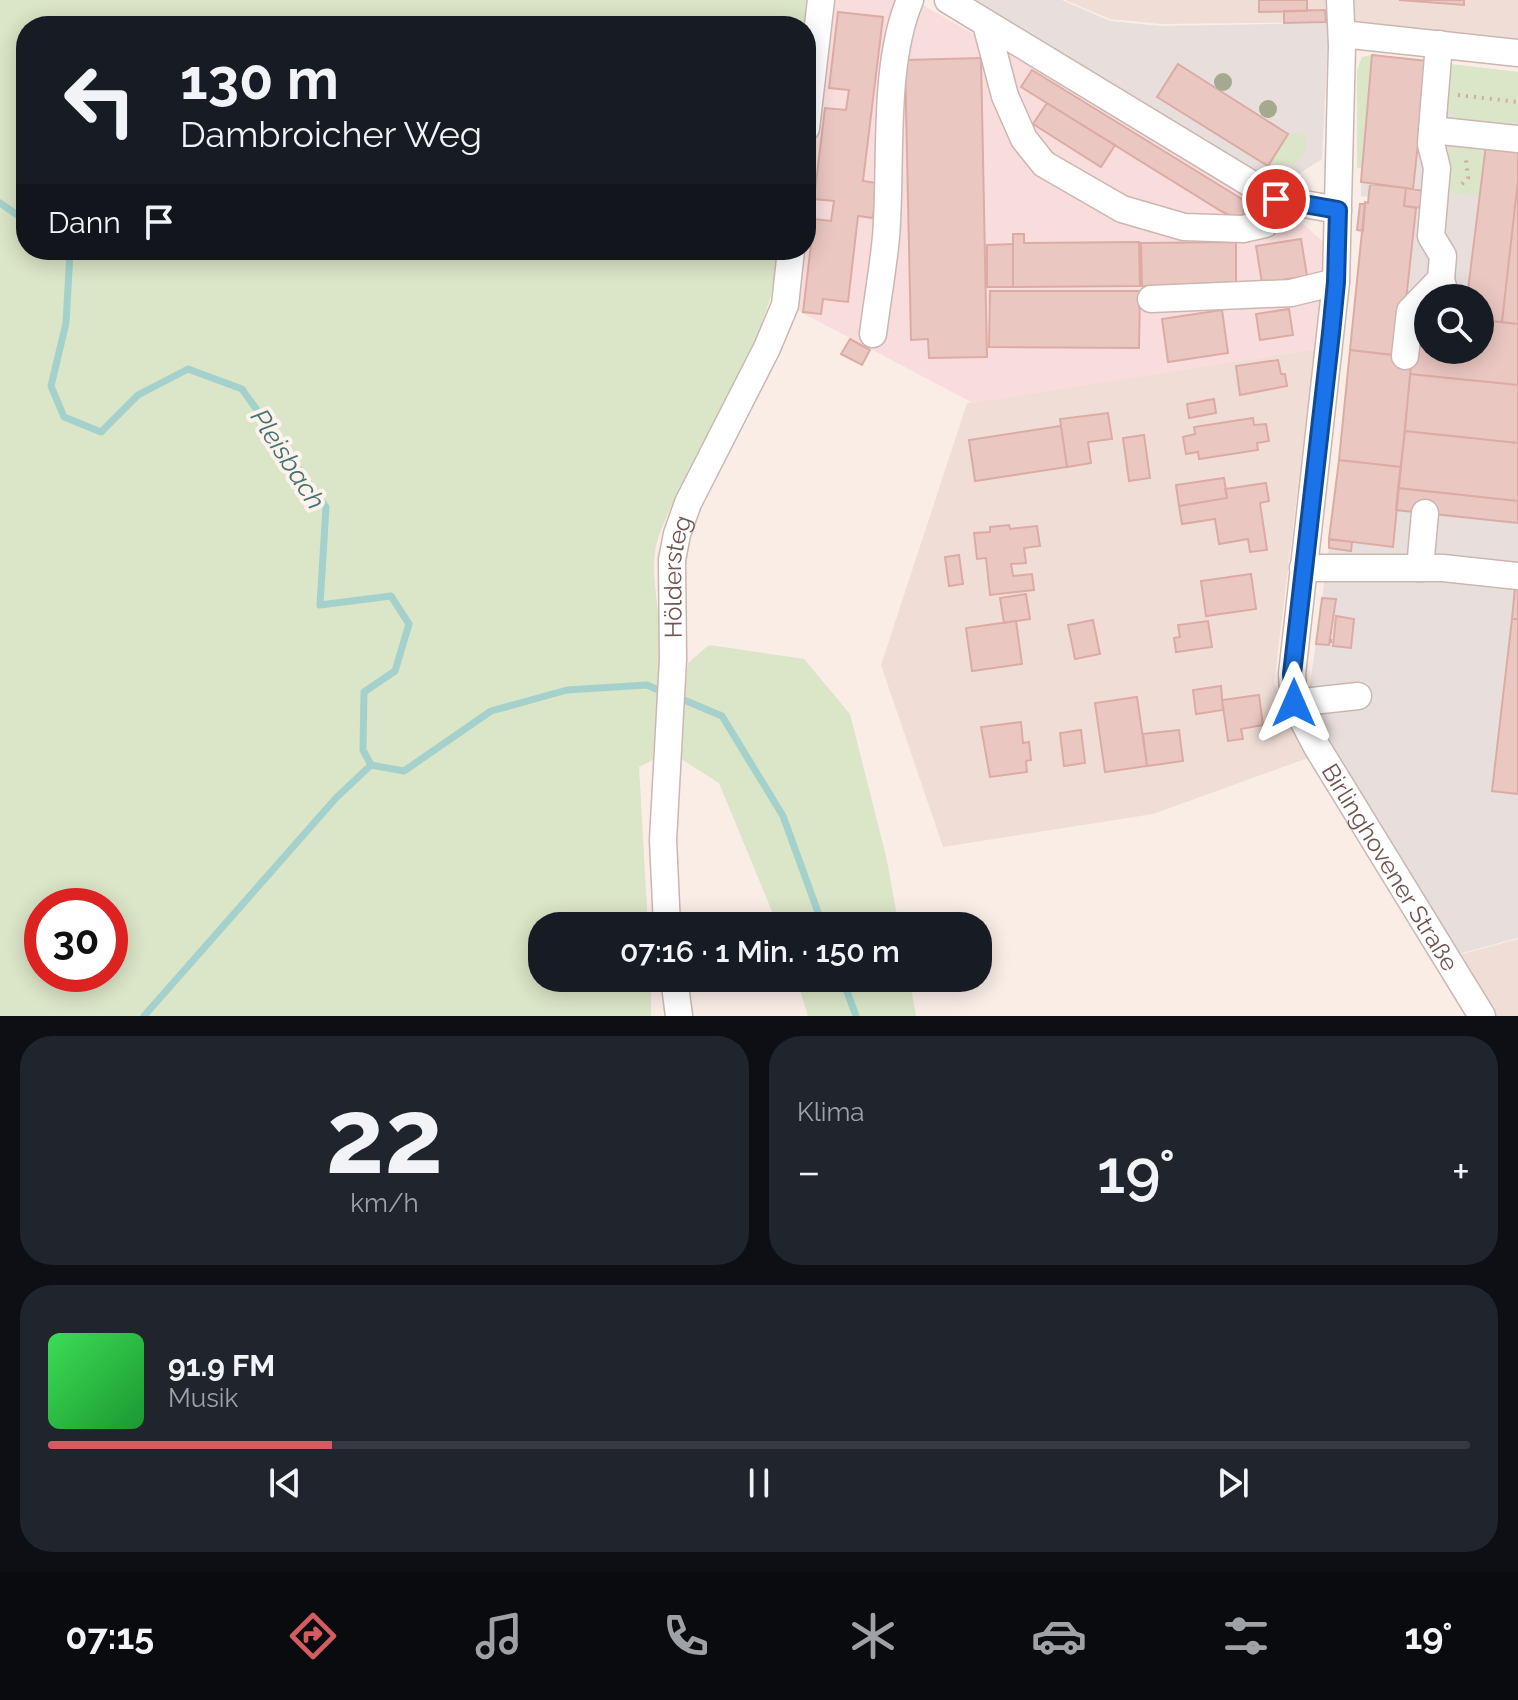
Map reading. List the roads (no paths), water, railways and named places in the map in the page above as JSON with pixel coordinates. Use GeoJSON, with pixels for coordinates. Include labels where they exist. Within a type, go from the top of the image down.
{"type":"FeatureCollection","features":[{"type":"Feature","properties":{"kind":"street"},"geometry":{"type":"LineString","coordinates":[[816,43],[821,0]]}},
{"type":"Feature","properties":{"kind":"street"},"geometry":{"type":"LineString","coordinates":[[873,334],[886,236],[893,83],[902,20],[910,0]]}},
{"type":"Feature","properties":{"kind":"street"},"geometry":{"type":"LineString","coordinates":[[948,0],[1276,199],[1338,210]]}},
{"type":"Feature","properties":{"kind":"street","name":"Birlinghovener Straße"},"geometry":{"type":"LineString","coordinates":[[1340,0],[1342,34],[1336,282],[1292,674],[1294,703],[1317,747],[1482,1016]]}},
{"type":"Feature","properties":{"kind":"street"},"geometry":{"type":"LineString","coordinates":[[986,24],[1005,96],[1024,139],[1044,164],[1122,209],[1184,227],[1243,229],[1265,224],[1276,199]]}},
{"type":"Feature","properties":{"kind":"street"},"geometry":{"type":"LineString","coordinates":[[1342,34],[1518,53]]}},
{"type":"Feature","properties":{"kind":"street"},"geometry":{"type":"LineString","coordinates":[[1439,44],[1431,144],[1437,168],[1431,236],[1443,256],[1444,284]]}},
{"type":"Feature","properties":{"kind":"street"},"geometry":{"type":"LineString","coordinates":[[1432,130],[1518,139]]}},
{"type":"Feature","properties":{"kind":"street","name":"Höldersteg"},"geometry":{"type":"LineString","coordinates":[[666,912],[663,840],[673,659],[672,560],[688,503],[767,348],[785,305],[790,260]]}},
{"type":"Feature","properties":{"kind":"street"},"geometry":{"type":"LineString","coordinates":[[1151,299],[1291,293],[1336,282]]}},
{"type":"Feature","properties":{"kind":"street"},"geometry":{"type":"LineString","coordinates":[[1405,356],[1410,311],[1414,308]]}},
{"type":"Feature","properties":{"kind":"street"},"geometry":{"type":"LineString","coordinates":[[1420,568],[1425,513]]}},
{"type":"Feature","properties":{"kind":"street"},"geometry":{"type":"LineString","coordinates":[[1303,568],[1420,568],[1518,576]]}},
{"type":"Feature","properties":{"kind":"street"},"geometry":{"type":"LineString","coordinates":[[1294,703],[1358,696]]}},
{"type":"Feature","properties":{"kind":"street"},"geometry":{"type":"LineString","coordinates":[[676,992],[679,1016]]}},
{"type":"Feature","properties":{"kind":"waterway","name":"Pleisbach"},"geometry":{"type":"LineString","coordinates":[[0,203],[16,214]]}},
{"type":"Feature","properties":{"kind":"waterway","name":"Pleisbach"},"geometry":{"type":"LineString","coordinates":[[70,260],[66,323],[51,386],[64,417],[101,432],[138,395],[188,369],[242,389],[326,507],[320,605],[391,596],[409,624],[395,671],[364,692],[363,750],[371,765],[404,771],[491,711],[567,690],[647,685],[665,693]]}},
{"type":"Feature","properties":{"kind":"waterway","name":"Pleisbach"},"geometry":{"type":"LineString","coordinates":[[677,697],[722,716],[783,816],[818,912]]}},
{"type":"Feature","properties":{"kind":"waterway"},"geometry":{"type":"LineString","coordinates":[[144,1016],[336,798],[371,765]]}},
{"type":"Feature","properties":{"kind":"waterway","name":"Pleisbach"},"geometry":{"type":"LineString","coordinates":[[847,992],[856,1016]]}}]}
